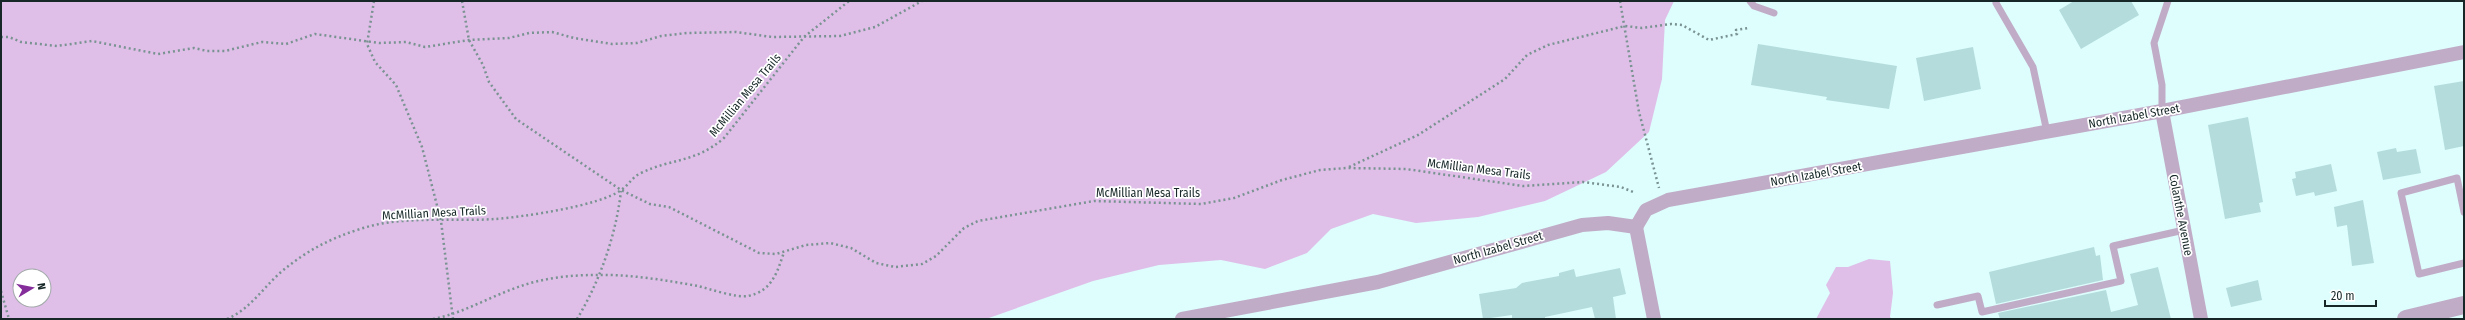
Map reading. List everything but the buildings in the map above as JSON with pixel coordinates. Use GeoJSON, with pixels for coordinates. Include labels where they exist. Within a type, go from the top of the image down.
{"type":"FeatureCollection","features":[{"type":"Feature","properties":{"kind":"street","name":"North Izabel Street"},"geometry":{"type":"LineString","coordinates":[[1182,319],[1378,282],[1582,225],[1608,223],[1636,227],[1646,210],[1668,200],[2162,111],[2464,52]]}},
{"type":"Feature","properties":{"kind":"street","name":"Colanthe Avenue"},"geometry":{"type":"LineString","coordinates":[[2162,111],[2201,319]]}},
{"type":"Feature","properties":{"kind":"street"},"geometry":{"type":"LineString","coordinates":[[1636,227],[1654,319]]}},
{"type":"Feature","properties":{"kind":"street"},"geometry":{"type":"LineString","coordinates":[[2406,319],[2464,305]]}},
{"type":"Feature","properties":{"kind":"lane"},"geometry":{"type":"LineString","coordinates":[[1750,1],[1754,6],[1774,13]]}},
{"type":"Feature","properties":{"kind":"lane"},"geometry":{"type":"LineString","coordinates":[[2162,111],[2162,85],[2154,44],[2168,1]]}},
{"type":"Feature","properties":{"kind":"lane"},"geometry":{"type":"LineString","coordinates":[[1996,3],[2034,67],[2047,132]]}},
{"type":"Feature","properties":{"kind":"lane"},"geometry":{"type":"LineString","coordinates":[[2464,212],[2457,178],[2401,193],[2419,274],[2464,263]]}},
{"type":"Feature","properties":{"kind":"lane"},"geometry":{"type":"LineString","coordinates":[[1937,305],[1978,296],[1982,312],[2121,281],[2112,246],[2184,230]]}},
{"type":"Feature","properties":{"kind":"path"},"geometry":{"type":"LineString","coordinates":[[374,1],[368,51],[375,62],[396,85],[422,146],[441,221],[453,319]]}},
{"type":"Feature","properties":{"kind":"path"},"geometry":{"type":"LineString","coordinates":[[462,1],[468,40],[483,65],[489,82],[516,119],[621,190],[618,215],[594,287],[577,319]]}},
{"type":"Feature","properties":{"kind":"path","name":"McMillian Mesa Trails"},"geometry":{"type":"LineString","coordinates":[[227,319],[238,314],[282,272],[321,243],[362,228],[394,223],[495,219],[536,214],[597,200],[621,190],[629,180],[641,173],[710,150],[724,138],[804,37],[849,1]]}},
{"type":"Feature","properties":{"kind":"path"},"geometry":{"type":"LineString","coordinates":[[1,37],[9,37],[21,42],[57,46],[92,41],[123,48],[145,50],[154,54],[194,48],[207,51],[225,51],[262,42],[286,44],[315,34],[368,41],[406,42],[426,47],[468,40],[509,38],[529,33],[552,32],[574,38],[612,44],[637,44],[661,36],[687,33],[736,32],[772,37],[840,36],[875,27],[922,1]]}},
{"type":"Feature","properties":{"kind":"path"},"geometry":{"type":"LineString","coordinates":[[1620,1],[1639,112],[1659,188]]}},
{"type":"Feature","properties":{"kind":"path"},"geometry":{"type":"LineString","coordinates":[[1347,168],[1418,135],[1505,79],[1527,55],[1548,45],[1625,26],[1642,28],[1671,24],[1682,25],[1709,40],[1737,34],[1736,30],[1749,28]]}},
{"type":"Feature","properties":{"kind":"path","name":"McMillian Mesa Trails"},"geometry":{"type":"LineString","coordinates":[[621,190],[650,204],[669,207],[759,253],[776,254],[806,245],[830,243],[851,248],[876,262],[894,267],[922,264],[936,256],[964,228],[978,221],[1094,201],[1201,204],[1234,198],[1282,180],[1320,170],[1347,168],[1406,169],[1523,186],[1583,182],[1621,187],[1633,192]]}},
{"type":"Feature","properties":{"kind":"path"},"geometry":{"type":"LineString","coordinates":[[433,319],[453,314],[520,286],[563,277],[614,274],[681,283],[746,296],[760,292],[769,286],[775,279],[784,252]]}},
{"type":"Feature","properties":{"kind":"path"},"geometry":{"type":"LineString","coordinates":[[1,291],[9,319]]}},
{"type":"Feature","properties":{"kind":"shaded area"},"geometry":{"type":"Polygon","coordinates":[[[1,1],[1674,1],[1665,20],[1662,79],[1649,132],[1606,172],[1545,201],[1478,217],[1416,223],[1373,214],[1331,229],[1307,253],[1265,269],[1221,260],[1159,265],[1093,281],[986,319],[1,319],[1,1]]]}},
{"type":"Feature","properties":{"kind":"shaded area"},"geometry":{"type":"Polygon","coordinates":[[[1869,259],[1890,261],[1893,293],[1890,317],[1892,319],[1816,319],[1830,293],[1826,285],[1836,267],[1848,267],[1869,259]]]}}]}
